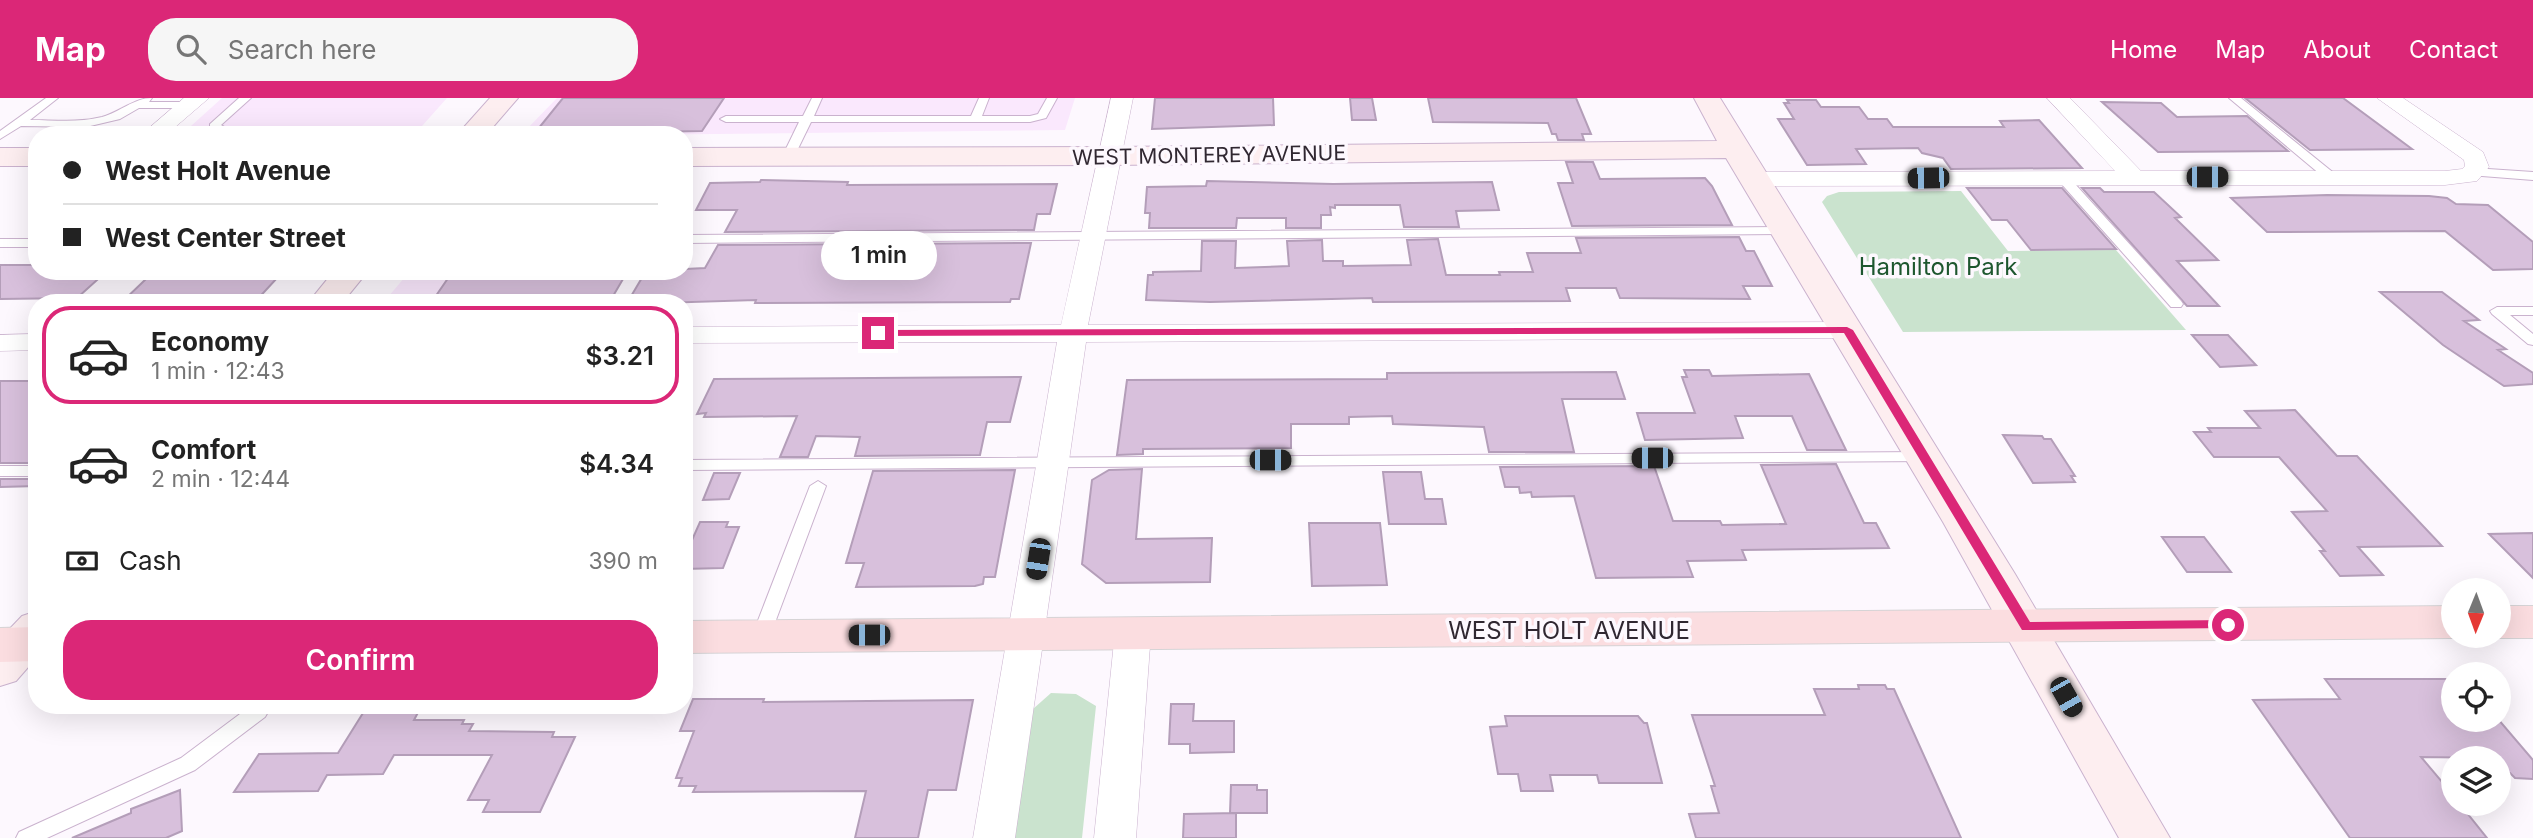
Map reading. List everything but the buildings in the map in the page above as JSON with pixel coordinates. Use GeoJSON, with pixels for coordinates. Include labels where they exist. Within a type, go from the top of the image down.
{"type":"FeatureCollection","features":[{"type":"Feature","properties":{"kind":"main road"},"geometry":{"type":"LineString","coordinates":[[2511,622],[2533,621]]}},
{"type":"Feature","properties":{"kind":"main road","name":"WEST HOLT AVENUE"},"geometry":{"type":"LineString","coordinates":[[693,637],[2441,622]]}},
{"type":"Feature","properties":{"kind":"street"},"geometry":{"type":"LineString","coordinates":[[479,126],[505,98]]}},
{"type":"Feature","properties":{"kind":"street"},"geometry":{"type":"LineString","coordinates":[[994,838],[1073,332],[1122,98]]}},
{"type":"Feature","properties":{"kind":"street"},"geometry":{"type":"LineString","coordinates":[[1707,98],[1734,149],[2026,626],[2145,838]]}},
{"type":"Feature","properties":{"kind":"street"},"geometry":{"type":"LineString","coordinates":[[2058,98],[2133,177]]}},
{"type":"Feature","properties":{"kind":"street"},"geometry":{"type":"LineString","coordinates":[[1753,179],[2445,177],[2469,176],[2475,170],[2475,157],[2388,98]]}},
{"type":"Feature","properties":{"kind":"street"},"geometry":{"type":"LineString","coordinates":[[163,126],[193,101]]}},
{"type":"Feature","properties":{"kind":"street","name":"WEST MONTEREY AVENUE"},"geometry":{"type":"LineString","coordinates":[[693,157],[1110,156],[1734,149]]}},
{"type":"Feature","properties":{"kind":"street"},"geometry":{"type":"LineString","coordinates":[[0,157],[28,157]]}},
{"type":"Feature","properties":{"kind":"street"},"geometry":{"type":"LineString","coordinates":[[332,294],[344,280]]}},
{"type":"Feature","properties":{"kind":"street"},"geometry":{"type":"LineString","coordinates":[[693,335],[1847,330]]}},
{"type":"Feature","properties":{"kind":"street"},"geometry":{"type":"LineString","coordinates":[[0,343],[28,342]]}},
{"type":"Feature","properties":{"kind":"street"},"geometry":{"type":"LineString","coordinates":[[1115,838],[1133,632]]}},
{"type":"Feature","properties":{"kind":"lane"},"geometry":{"type":"LineString","coordinates":[[0,136],[53,98]]}},
{"type":"Feature","properties":{"kind":"lane"},"geometry":{"type":"LineString","coordinates":[[214,126],[246,98]]}},
{"type":"Feature","properties":{"kind":"lane"},"geometry":{"type":"LineString","coordinates":[[788,157],[817,98]]}},
{"type":"Feature","properties":{"kind":"lane"},"geometry":{"type":"LineString","coordinates":[[975,119],[984,98]]}},
{"type":"Feature","properties":{"kind":"lane"},"geometry":{"type":"LineString","coordinates":[[726,119],[1030,119],[1042,116],[1052,98]]}},
{"type":"Feature","properties":{"kind":"lane"},"geometry":{"type":"LineString","coordinates":[[2234,98],[2331,177]]}},
{"type":"Feature","properties":{"kind":"lane"},"geometry":{"type":"LineString","coordinates":[[18,123],[101,122],[127,113],[142,102],[193,101]]}},
{"type":"Feature","properties":{"kind":"lane"},"geometry":{"type":"LineString","coordinates":[[2475,170],[2533,176]]}},
{"type":"Feature","properties":{"kind":"lane"},"geometry":{"type":"LineString","coordinates":[[2062,177],[2176,304]]}},
{"type":"Feature","properties":{"kind":"lane"},"geometry":{"type":"LineString","coordinates":[[693,239],[1786,231]]}},
{"type":"Feature","properties":{"kind":"lane"},"geometry":{"type":"LineString","coordinates":[[0,243],[28,243]]}},
{"type":"Feature","properties":{"kind":"lane"},"geometry":{"type":"LineString","coordinates":[[2533,311],[2497,311],[2533,341]]}},
{"type":"Feature","properties":{"kind":"lane"},"geometry":{"type":"LineString","coordinates":[[693,465],[1924,457]]}},
{"type":"Feature","properties":{"kind":"lane"},"geometry":{"type":"LineString","coordinates":[[0,471],[28,471]]}},
{"type":"Feature","properties":{"kind":"lane"},"geometry":{"type":"LineString","coordinates":[[761,636],[818,486]]}},
{"type":"Feature","properties":{"kind":"lane"},"geometry":{"type":"LineString","coordinates":[[26,838],[188,764],[255,714]]}},
{"type":"Feature","properties":{"kind":"shaded area"},"geometry":{"type":"Polygon","coordinates":[[[222,98],[447,98],[422,126],[191,126],[222,98]]]}},
{"type":"Feature","properties":{"kind":"shaded area"},"geometry":{"type":"Polygon","coordinates":[[[557,98],[1075,98],[1065,130],[693,134],[693,126],[627,126],[643,104],[625,126],[530,126],[557,98]]]}},
{"type":"Feature","properties":{"kind":"shaded area"},"geometry":{"type":"Polygon","coordinates":[[[402,280],[462,280],[452,294],[391,294],[402,280]]]}},
{"type":"Feature","properties":{"kind":"green space","name":"Hamilton Park"},"geometry":{"type":"Polygon","coordinates":[[[1961,191],[2008,251],[2116,250],[2186,330],[1903,332],[1822,202],[1827,196],[1839,192],[1961,191]]]}},
{"type":"Feature","properties":{"kind":"green space"},"geometry":{"type":"Polygon","coordinates":[[[1051,693],[1076,694],[1096,706],[1082,838],[1013,838],[1033,709],[1051,693]]]}},
{"type":"Feature","properties":{"kind":"route"},"geometry":{"type":"LineString","coordinates":[[878,333],[1847,330],[2026,626],[2228,625]]}}]}
